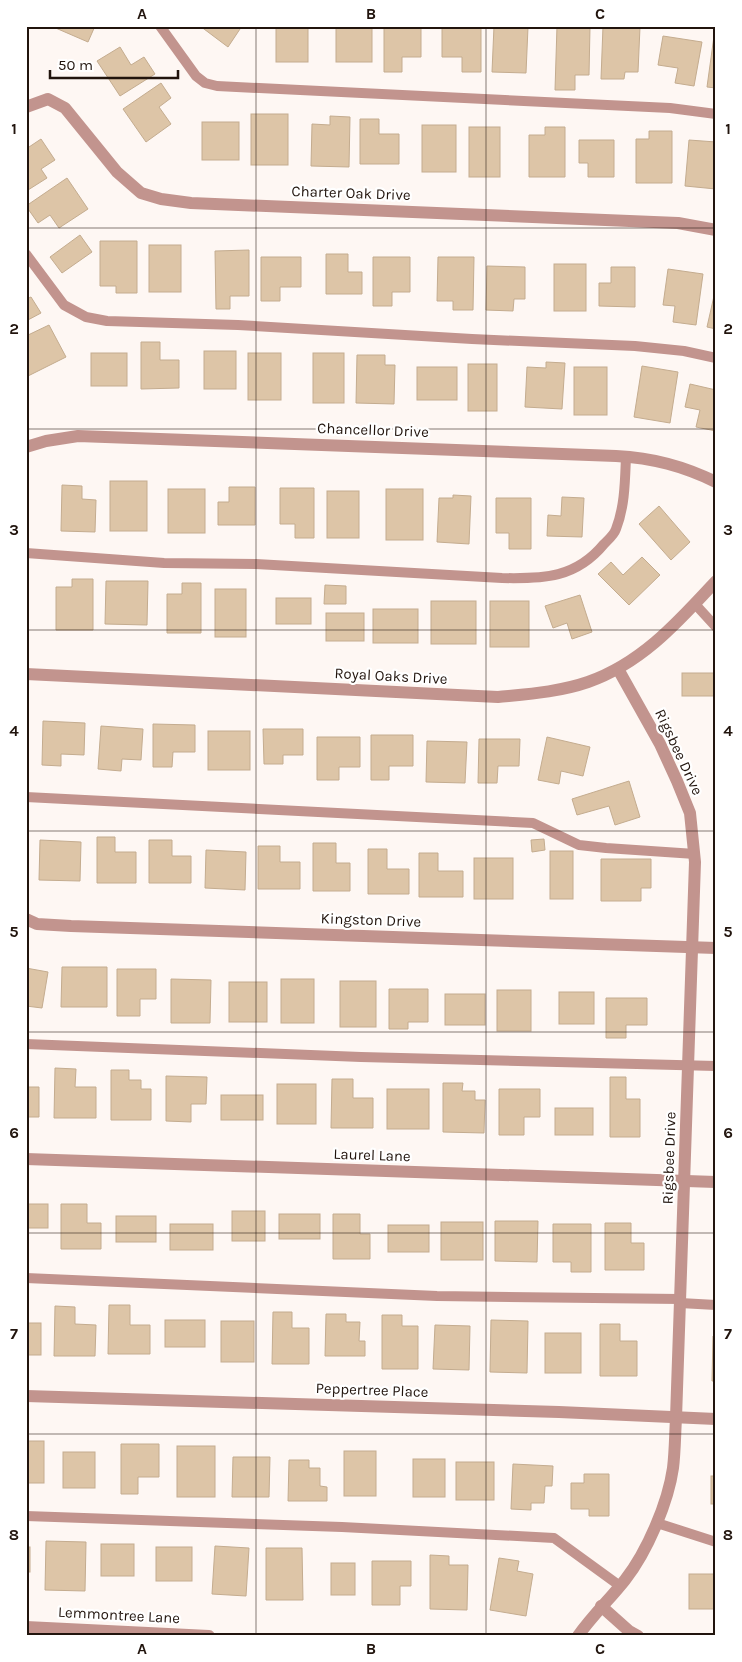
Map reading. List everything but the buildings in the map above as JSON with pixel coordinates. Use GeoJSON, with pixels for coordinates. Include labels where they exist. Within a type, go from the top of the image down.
{"type":"FeatureCollection","features":[{"type":"Feature","properties":{"kind":"street","name":"Charter Oak Drive"},"geometry":{"type":"LineString","coordinates":[[26,107],[48,99],[65,108],[117,172],[141,192],[161,199],[191,203],[678,223],[716,230]]}},
{"type":"Feature","properties":{"kind":"street","name":"Chancellor Drive"},"geometry":{"type":"LineString","coordinates":[[26,447],[46,441],[78,436],[96,436],[626,456],[641,457],[689,469],[716,482]]}},
{"type":"Feature","properties":{"kind":"street","name":"Royal Oaks Drive"},"geometry":{"type":"LineString","coordinates":[[26,674],[498,697],[543,693],[587,682],[618,669],[653,646],[716,581]]}},
{"type":"Feature","properties":{"kind":"street","name":"Rigsbee Drive"},"geometry":{"type":"LineString","coordinates":[[578,1636],[601,1606],[626,1580],[647,1545],[657,1523],[664,1506],[673,1469],[676,1418],[694,854],[690,813],[677,781],[660,744],[618,669]]}},
{"type":"Feature","properties":{"kind":"street","name":"Kingston Drive"},"geometry":{"type":"LineString","coordinates":[[26,919],[37,924],[71,926],[716,948]]}},
{"type":"Feature","properties":{"kind":"street","name":"Laurel Lane"},"geometry":{"type":"LineString","coordinates":[[26,1159],[716,1182]]}},
{"type":"Feature","properties":{"kind":"street","name":"Peppertree Place"},"geometry":{"type":"LineString","coordinates":[[26,1396],[559,1412],[716,1419]]}},
{"type":"Feature","properties":{"kind":"street"},"geometry":{"type":"LineString","coordinates":[[601,1606],[629,1631],[638,1636]]}},
{"type":"Feature","properties":{"kind":"street","name":"Lemmontree Lane"},"geometry":{"type":"LineString","coordinates":[[26,1627],[209,1636]]}},
{"type":"Feature","properties":{"kind":"lane"},"geometry":{"type":"LineString","coordinates":[[160,26],[196,76],[205,83],[217,86],[670,108],[716,114]]}},
{"type":"Feature","properties":{"kind":"lane"},"geometry":{"type":"LineString","coordinates":[[26,254],[64,305],[86,317],[107,321],[238,325],[472,339],[635,346],[684,351],[716,358]]}},
{"type":"Feature","properties":{"kind":"lane"},"geometry":{"type":"LineString","coordinates":[[26,554],[539,579],[569,571],[593,558],[616,530],[625,491],[626,456]]}},
{"type":"Feature","properties":{"kind":"lane"},"geometry":{"type":"LineString","coordinates":[[695,604],[716,627]]}},
{"type":"Feature","properties":{"kind":"lane"},"geometry":{"type":"LineString","coordinates":[[26,798],[533,823],[579,845],[694,854]]}},
{"type":"Feature","properties":{"kind":"lane"},"geometry":{"type":"LineString","coordinates":[[26,1044],[361,1057],[716,1066]]}},
{"type":"Feature","properties":{"kind":"lane"},"geometry":{"type":"LineString","coordinates":[[26,1278],[437,1296],[680,1301],[716,1305]]}},
{"type":"Feature","properties":{"kind":"lane"},"geometry":{"type":"LineString","coordinates":[[26,1516],[342,1527],[554,1538],[620,1586]]}},
{"type":"Feature","properties":{"kind":"lane"},"geometry":{"type":"LineString","coordinates":[[657,1523],[716,1542]]}}]}
